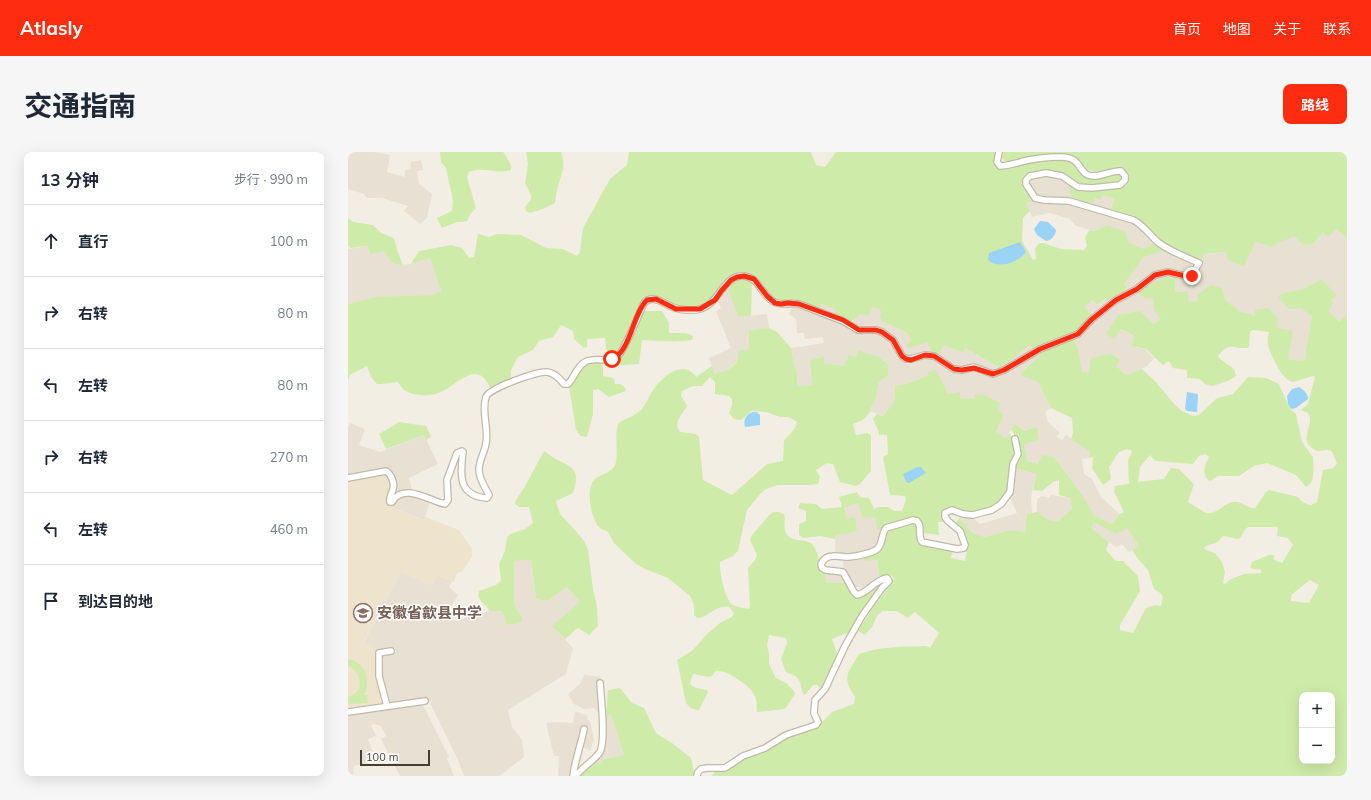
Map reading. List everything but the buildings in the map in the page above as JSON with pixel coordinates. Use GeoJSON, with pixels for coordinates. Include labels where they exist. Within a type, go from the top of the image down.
{"type":"FeatureCollection","features":[{"type":"Feature","properties":{"kind":"street"},"geometry":{"type":"LineString","coordinates":[[348,478],[386,471],[391,476],[393,488],[390,496],[390,502],[392,502],[398,495],[409,493],[445,504],[448,500],[448,477],[457,453],[462,451],[460,475],[464,486],[471,493],[487,498],[488,495],[480,478],[479,469],[487,442],[485,410],[486,398],[489,393],[513,381],[543,372],[554,374],[564,384],[568,384],[584,362],[591,360],[612,359],[618,356],[627,341],[644,303],[647,300],[656,299],[676,309],[700,309],[715,300],[731,280],[737,277],[744,276],[754,279],[767,296],[778,304],[799,304],[843,320],[858,330],[876,330],[882,332],[893,340],[902,356],[906,359],[911,360],[925,355],[934,356],[954,369],[962,370],[974,368],[993,374],[1004,370],[1040,349],[1078,334],[1091,320],[1116,300],[1137,289],[1155,275],[1168,272],[1190,277],[1200,263],[1161,244],[1134,220],[1069,201],[1040,200],[1035,198],[1026,184],[1026,180],[1030,176],[1046,172],[1062,176],[1078,187],[1092,188],[1120,185],[1125,180],[1125,176],[1121,171],[1111,171],[1098,176],[1088,175],[1076,162],[1064,157],[1034,159],[1002,166],[998,165],[997,162],[999,152]]}},
{"type":"Feature","properties":{"kind":"street"},"geometry":{"type":"LineString","coordinates":[[697,776],[701,769],[725,768],[743,756],[765,748],[786,735],[816,726],[818,723],[814,713],[816,700],[825,690],[845,646],[862,616],[882,588],[890,581],[887,578],[881,579],[868,588],[863,594],[857,595],[843,572],[826,570],[822,568],[821,564],[824,559],[831,556],[853,556],[875,551],[879,547],[886,528],[913,520],[920,524],[919,537],[922,542],[957,549],[964,548],[965,544],[960,531],[948,521],[945,517],[946,513],[952,510],[962,514],[973,515],[992,510],[1001,504],[1010,492],[1013,464],[1018,454],[1015,438]]}},
{"type":"Feature","properties":{"kind":"street"},"geometry":{"type":"LineString","coordinates":[[387,706],[379,676],[379,653],[391,650]]}},
{"type":"Feature","properties":{"kind":"street"},"geometry":{"type":"LineString","coordinates":[[574,776],[597,755],[601,748],[603,715],[600,683]]}},
{"type":"Feature","properties":{"kind":"street"},"geometry":{"type":"LineString","coordinates":[[348,712],[425,701]]}},
{"type":"Feature","properties":{"kind":"street"},"geometry":{"type":"LineString","coordinates":[[574,776],[575,760],[580,748],[584,730]]}},
{"type":"Feature","properties":{"kind":"shaded area"},"geometry":{"type":"Polygon","coordinates":[[[348,152],[374,152],[390,155],[387,172],[405,177],[405,170],[411,168],[410,162],[421,160],[423,170],[417,171],[419,184],[432,194],[427,218],[420,224],[404,211],[408,206],[382,198],[367,198],[364,194],[348,189],[348,152]]]}},
{"type":"Feature","properties":{"kind":"shaded area"},"geometry":{"type":"Polygon","coordinates":[[[1046,176],[1062,178],[1095,198],[1103,195],[1114,199],[1111,209],[1141,221],[1159,240],[1144,249],[1128,242],[1107,225],[1094,231],[1076,226],[1070,219],[1050,213],[1032,217],[1026,203],[1032,200],[1027,184],[1032,178],[1046,176]]]}},
{"type":"Feature","properties":{"kind":"shaded area"},"geometry":{"type":"Polygon","coordinates":[[[1336,229],[1347,238],[1347,318],[1345,317],[1339,322],[1327,310],[1334,303],[1331,300],[1321,279],[1303,289],[1283,293],[1312,316],[1304,361],[1288,359],[1276,328],[1255,315],[1241,312],[1226,301],[1222,288],[1198,301],[1189,302],[1175,292],[1176,278],[1164,277],[1149,287],[1148,285],[1161,319],[1153,324],[1120,329],[1134,336],[1137,348],[1145,349],[1154,358],[1146,367],[1126,375],[1116,366],[1089,372],[1081,372],[1078,348],[1072,335],[1085,307],[1093,300],[1097,305],[1107,298],[1110,302],[1127,289],[1124,284],[1144,257],[1172,247],[1202,260],[1204,254],[1227,252],[1255,242],[1271,247],[1294,235],[1304,245],[1313,244],[1323,232],[1336,229]]]}},
{"type":"Feature","properties":{"kind":"shaded area"},"geometry":{"type":"Polygon","coordinates":[[[369,246],[384,251],[400,265],[411,264],[430,258],[441,291],[434,296],[375,297],[348,304],[348,249],[369,246]]]}},
{"type":"Feature","properties":{"kind":"shaded area"},"geometry":{"type":"Polygon","coordinates":[[[728,287],[738,317],[767,314],[769,328],[749,330],[749,349],[728,370],[714,374],[709,358],[731,348],[716,311],[721,308],[717,299],[724,289],[728,287]]]}},
{"type":"Feature","properties":{"kind":"shaded area"},"geometry":{"type":"Polygon","coordinates":[[[794,302],[819,310],[822,304],[837,310],[861,314],[873,306],[881,310],[883,322],[907,333],[911,340],[944,345],[963,353],[965,348],[997,366],[1030,345],[1040,355],[1023,371],[1038,382],[1051,408],[1045,412],[1048,422],[1060,433],[1056,437],[1062,440],[1066,435],[1090,452],[1089,458],[1082,459],[1084,474],[1092,479],[1101,497],[1120,514],[1112,524],[1094,515],[1083,496],[1054,457],[1038,464],[1027,461],[1024,444],[1025,431],[1014,424],[1006,438],[996,433],[1004,415],[975,399],[960,398],[948,394],[940,377],[929,375],[909,383],[895,386],[894,402],[883,416],[870,411],[876,398],[879,382],[888,364],[879,357],[858,350],[856,357],[844,366],[824,363],[824,358],[810,360],[812,385],[797,386],[797,371],[791,348],[824,343],[823,337],[805,339],[804,333],[797,333],[796,319],[789,314],[794,302]]]}},
{"type":"Feature","properties":{"kind":"shaded area"},"geometry":{"type":"Polygon","coordinates":[[[350,423],[365,429],[359,445],[380,452],[424,435],[438,464],[409,478],[412,490],[432,496],[424,520],[388,506],[388,493],[348,479],[348,427],[350,423]]]}},
{"type":"Feature","properties":{"kind":"shaded area"},"geometry":{"type":"Polygon","coordinates":[[[1014,468],[1036,474],[1031,497],[1032,513],[1027,514],[1025,532],[1011,530],[984,537],[971,532],[960,518],[963,516],[971,516],[980,524],[1017,513],[1010,498],[1014,468]]]}},
{"type":"Feature","properties":{"kind":"shaded area","name":"安徽省歙县中学"},"geometry":{"type":"Polygon","coordinates":[[[387,473],[389,475],[392,488],[388,493],[388,506],[423,520],[425,517],[459,530],[472,549],[472,557],[462,572],[457,573],[454,582],[437,575],[432,585],[401,572],[364,641],[377,651],[376,675],[383,698],[381,703],[348,709],[348,480],[387,473]]]}},
{"type":"Feature","properties":{"kind":"shaded area"},"geometry":{"type":"Polygon","coordinates":[[[1051,495],[1070,498],[1072,509],[1058,521],[1049,520],[1037,512],[1037,499],[1042,496],[1049,498],[1051,495]]]}},
{"type":"Feature","properties":{"kind":"shaded area"},"geometry":{"type":"Polygon","coordinates":[[[858,503],[875,516],[877,531],[880,530],[882,549],[864,556],[863,560],[877,560],[879,576],[863,587],[849,587],[846,582],[827,583],[825,569],[843,568],[843,561],[836,560],[835,535],[847,534],[855,517],[847,520],[844,508],[858,503]]]}},
{"type":"Feature","properties":{"kind":"shaded area"},"geometry":{"type":"Polygon","coordinates":[[[1094,521],[1127,527],[1139,546],[1129,552],[1122,544],[1116,547],[1090,528],[1094,521]]]}},
{"type":"Feature","properties":{"kind":"shaded area"},"geometry":{"type":"Polygon","coordinates":[[[531,560],[536,599],[547,601],[567,587],[580,602],[553,626],[573,648],[566,674],[508,710],[512,727],[522,740],[524,757],[501,775],[464,776],[458,760],[431,705],[431,702],[427,698],[394,703],[381,703],[383,698],[376,675],[377,651],[364,642],[401,572],[432,585],[437,575],[452,581],[449,587],[458,595],[448,612],[449,621],[460,620],[489,611],[502,611],[507,625],[523,620],[514,604],[514,561],[531,560]]]}},
{"type":"Feature","properties":{"kind":"shaded area"},"geometry":{"type":"Polygon","coordinates":[[[584,675],[601,677],[603,710],[598,712],[594,708],[584,709],[574,704],[568,694],[580,684],[584,675]]]}},
{"type":"Feature","properties":{"kind":"shaded area"},"geometry":{"type":"Polygon","coordinates":[[[419,705],[424,707],[449,757],[447,758],[454,776],[400,776],[381,739],[386,736],[381,726],[374,724],[371,725],[376,736],[368,739],[376,761],[354,766],[353,776],[348,776],[348,715],[419,705]]]}},
{"type":"Feature","properties":{"kind":"shaded area"},"geometry":{"type":"Polygon","coordinates":[[[575,712],[588,715],[587,720],[590,721],[594,740],[590,751],[583,747],[578,759],[575,776],[558,776],[559,756],[554,756],[546,723],[573,723],[575,712]]]}},
{"type":"Feature","properties":{"kind":"shaded area"},"geometry":{"type":"Polygon","coordinates":[[[611,715],[624,755],[604,759],[600,764],[594,760],[601,751],[604,718],[611,715]]]}},
{"type":"Feature","properties":{"kind":"green space"},"geometry":{"type":"Polygon","coordinates":[[[440,152],[503,152],[511,165],[511,170],[500,172],[474,170],[469,172],[467,177],[476,208],[471,213],[467,221],[457,222],[442,228],[437,218],[452,211],[453,201],[446,168],[441,162],[440,152]]]}},
{"type":"Feature","properties":{"kind":"green space"},"geometry":{"type":"Polygon","coordinates":[[[526,152],[561,152],[564,165],[555,203],[530,213],[526,211],[525,207],[531,199],[531,195],[525,183],[528,164],[526,152]]]}},
{"type":"Feature","properties":{"kind":"green space"},"geometry":{"type":"Polygon","coordinates":[[[629,152],[811,152],[816,165],[825,167],[836,152],[995,152],[995,161],[998,168],[1038,160],[1067,160],[1073,162],[1090,178],[1100,178],[1113,174],[1120,175],[1122,179],[1120,182],[1115,183],[1088,185],[1078,182],[1065,174],[1054,171],[1040,170],[1027,173],[1023,177],[1022,185],[1032,201],[1026,203],[1030,211],[1023,218],[1022,241],[1033,260],[1036,259],[1035,249],[1039,243],[1061,249],[1084,250],[1087,246],[1085,238],[1089,230],[1094,231],[1107,225],[1125,232],[1128,242],[1144,249],[1155,242],[1166,250],[1144,257],[1124,284],[1127,289],[1110,302],[1106,298],[1097,305],[1093,300],[1085,307],[1091,315],[1082,328],[1072,335],[1036,351],[1030,345],[1002,367],[997,366],[965,348],[963,353],[944,345],[939,354],[932,353],[927,342],[909,348],[906,346],[911,340],[907,333],[883,322],[880,317],[881,310],[873,307],[868,316],[861,314],[850,322],[835,315],[836,310],[822,304],[819,311],[801,303],[781,306],[752,282],[751,316],[738,317],[728,288],[708,303],[694,308],[679,307],[650,298],[620,351],[615,356],[607,357],[605,338],[587,339],[587,347],[584,348],[574,339],[573,331],[561,325],[553,337],[539,341],[533,350],[518,357],[511,370],[511,380],[491,389],[486,380],[480,375],[474,374],[461,379],[438,393],[417,395],[406,391],[398,382],[377,384],[371,377],[367,366],[350,375],[348,380],[348,304],[375,297],[434,295],[441,291],[430,258],[411,264],[419,251],[451,245],[462,248],[469,258],[474,257],[478,234],[489,237],[497,234],[521,235],[546,248],[563,249],[577,256],[580,252],[583,228],[610,179],[627,165],[629,152]]]}},
{"type":"Feature","properties":{"kind":"green space"},"geometry":{"type":"Polygon","coordinates":[[[1003,152],[1347,152],[1347,238],[1336,229],[1328,237],[1323,232],[1313,244],[1304,245],[1294,236],[1271,247],[1255,242],[1244,266],[1228,260],[1226,252],[1204,254],[1202,260],[1159,240],[1141,221],[1111,209],[1114,199],[1103,195],[1101,200],[1095,198],[1092,205],[1071,196],[1067,181],[1087,190],[1117,188],[1125,186],[1128,183],[1128,175],[1125,171],[1120,169],[1099,171],[1089,170],[1072,155],[1037,156],[1013,161],[1005,161],[1002,158],[1003,152]]]}},
{"type":"Feature","properties":{"kind":"green space"},"geometry":{"type":"Polygon","coordinates":[[[348,218],[353,222],[373,225],[381,233],[394,238],[403,265],[392,261],[384,251],[370,254],[368,246],[350,248],[348,245],[348,218]]]}},
{"type":"Feature","properties":{"kind":"green space"},"geometry":{"type":"Polygon","coordinates":[[[1164,277],[1176,278],[1175,292],[1188,292],[1189,302],[1198,301],[1197,295],[1211,285],[1222,288],[1226,301],[1241,312],[1255,315],[1255,310],[1269,308],[1278,319],[1277,328],[1293,331],[1288,359],[1304,361],[1312,316],[1301,308],[1289,309],[1278,297],[1283,293],[1303,289],[1321,279],[1337,295],[1331,300],[1334,303],[1328,310],[1339,322],[1345,316],[1347,318],[1347,776],[712,776],[716,770],[761,753],[780,740],[816,728],[832,712],[854,704],[855,697],[848,685],[847,680],[849,671],[859,654],[867,651],[892,647],[926,646],[930,648],[939,633],[915,612],[908,618],[896,611],[882,611],[865,635],[858,631],[878,600],[893,582],[894,578],[891,575],[879,576],[877,560],[863,561],[864,556],[882,549],[884,538],[889,529],[915,523],[917,524],[917,535],[919,542],[953,550],[951,558],[965,561],[967,552],[964,551],[966,549],[962,533],[956,522],[960,518],[971,532],[984,537],[1011,530],[1025,532],[1027,514],[1037,512],[1049,520],[1058,521],[1072,509],[1070,498],[1059,495],[1059,480],[1053,482],[1042,491],[1033,490],[1036,474],[1014,468],[1018,453],[1018,444],[1017,439],[1011,429],[1014,424],[1025,431],[1037,427],[1039,440],[1024,444],[1027,461],[1038,464],[1042,455],[1054,457],[1083,496],[1094,515],[1112,524],[1120,514],[1124,512],[1114,491],[1115,486],[1129,484],[1128,461],[1132,451],[1127,449],[1119,452],[1109,467],[1111,479],[1103,485],[1092,468],[1093,457],[1089,458],[1090,452],[1071,439],[1073,433],[1072,418],[1051,408],[1038,382],[1021,375],[1023,371],[1040,355],[1037,352],[1073,338],[1078,348],[1082,372],[1089,372],[1091,358],[1111,354],[1120,360],[1116,366],[1126,375],[1142,369],[1156,382],[1175,405],[1182,411],[1193,416],[1199,415],[1217,398],[1233,394],[1248,377],[1266,378],[1279,384],[1290,409],[1296,414],[1302,442],[1313,457],[1313,478],[1309,485],[1306,487],[1296,475],[1267,463],[1254,466],[1239,476],[1218,476],[1210,481],[1204,473],[1209,457],[1205,454],[1199,456],[1193,464],[1155,461],[1150,455],[1140,467],[1138,482],[1164,479],[1171,468],[1179,469],[1194,484],[1188,502],[1206,513],[1214,512],[1233,502],[1239,502],[1255,508],[1269,490],[1298,497],[1309,505],[1317,502],[1323,470],[1333,468],[1337,464],[1331,451],[1317,451],[1308,444],[1307,436],[1310,417],[1308,413],[1301,410],[1308,404],[1315,377],[1313,376],[1293,382],[1289,381],[1274,361],[1269,349],[1269,332],[1253,330],[1250,332],[1248,348],[1229,347],[1222,351],[1218,356],[1219,358],[1234,369],[1236,376],[1228,381],[1212,386],[1205,384],[1200,379],[1187,378],[1187,370],[1173,368],[1169,361],[1163,365],[1146,349],[1132,346],[1134,336],[1121,329],[1114,339],[1106,334],[1118,315],[1140,311],[1153,324],[1161,319],[1154,310],[1153,298],[1144,298],[1139,292],[1147,285],[1149,286],[1164,277]],[[1094,522],[1091,528],[1109,542],[1106,550],[1116,561],[1123,561],[1138,576],[1140,591],[1120,625],[1120,630],[1133,633],[1146,608],[1155,605],[1161,606],[1162,595],[1154,589],[1148,570],[1132,550],[1139,546],[1127,528],[1116,534],[1094,522]],[[1248,527],[1238,539],[1223,536],[1216,543],[1208,545],[1204,548],[1215,553],[1222,562],[1225,572],[1223,583],[1225,584],[1231,579],[1244,574],[1261,573],[1261,570],[1250,568],[1252,562],[1269,555],[1274,555],[1274,560],[1282,563],[1293,545],[1288,538],[1277,536],[1278,527],[1248,527]],[[1310,580],[1291,595],[1291,601],[1309,603],[1319,585],[1310,580]]]}},
{"type":"Feature","properties":{"kind":"green space"},"geometry":{"type":"Polygon","coordinates":[[[642,311],[662,311],[669,323],[669,333],[686,333],[693,336],[692,340],[642,340],[639,364],[608,366],[607,361],[618,359],[642,311]]]}},
{"type":"Feature","properties":{"kind":"green space"},"geometry":{"type":"Polygon","coordinates":[[[769,328],[777,332],[791,348],[797,371],[797,386],[812,385],[810,360],[824,357],[824,363],[844,366],[849,355],[856,357],[858,350],[879,357],[888,364],[888,375],[879,382],[876,398],[870,410],[871,411],[863,420],[853,424],[856,435],[867,433],[871,435],[871,471],[860,484],[856,486],[840,482],[833,464],[827,463],[816,470],[820,477],[818,484],[778,485],[766,489],[761,493],[747,510],[738,551],[733,556],[720,562],[727,598],[733,605],[749,609],[748,568],[755,560],[757,555],[750,540],[753,534],[769,515],[775,512],[784,514],[785,529],[788,536],[794,539],[809,542],[816,549],[819,559],[818,568],[825,572],[827,583],[846,582],[857,596],[886,581],[849,633],[832,639],[837,654],[822,689],[817,685],[813,685],[805,695],[803,694],[797,677],[786,672],[781,659],[787,643],[786,638],[769,635],[767,646],[769,653],[769,664],[776,678],[786,683],[795,694],[785,709],[757,712],[755,696],[750,689],[730,674],[716,671],[709,677],[693,674],[690,684],[696,688],[707,690],[708,692],[699,710],[697,710],[686,703],[677,660],[693,650],[707,634],[720,623],[732,617],[734,613],[729,607],[724,607],[697,618],[694,615],[694,605],[690,596],[668,578],[636,564],[614,543],[608,532],[598,526],[591,510],[590,489],[595,479],[611,470],[615,465],[617,456],[616,434],[618,424],[641,410],[660,381],[670,373],[681,369],[691,372],[696,377],[712,366],[714,374],[728,370],[737,362],[739,351],[749,349],[749,330],[769,328]],[[710,377],[702,386],[693,386],[682,391],[681,396],[687,406],[677,425],[680,432],[696,434],[699,437],[703,480],[732,495],[767,464],[783,461],[784,440],[794,429],[797,422],[789,417],[780,417],[766,412],[751,411],[741,420],[734,419],[729,413],[732,405],[732,399],[726,395],[715,394],[715,382],[710,377]]]}},
{"type":"Feature","properties":{"kind":"green space"},"geometry":{"type":"Polygon","coordinates":[[[603,363],[603,376],[614,378],[615,384],[622,385],[626,391],[609,397],[598,389],[593,390],[593,414],[587,437],[580,436],[576,429],[569,387],[586,364],[603,363]]]}},
{"type":"Feature","properties":{"kind":"green space"},"geometry":{"type":"Polygon","coordinates":[[[935,370],[948,394],[960,392],[960,398],[975,399],[975,394],[985,395],[1000,403],[998,410],[1004,415],[996,432],[1006,438],[1009,433],[1016,447],[1012,480],[1006,496],[992,508],[979,512],[965,513],[953,508],[948,508],[944,514],[945,522],[938,522],[939,535],[922,533],[922,522],[918,519],[887,525],[877,531],[875,517],[863,518],[858,503],[844,508],[847,519],[855,517],[857,530],[847,534],[835,535],[835,539],[820,536],[803,538],[799,535],[799,524],[806,521],[806,511],[798,508],[800,503],[816,504],[822,509],[842,507],[839,497],[857,492],[860,497],[869,498],[874,509],[878,507],[888,507],[894,511],[902,511],[906,500],[905,496],[890,495],[883,457],[888,454],[887,435],[879,435],[873,419],[877,414],[883,416],[894,402],[895,386],[909,383],[929,375],[927,372],[935,370]]]}},
{"type":"Feature","properties":{"kind":"green space"},"geometry":{"type":"Polygon","coordinates":[[[399,422],[426,426],[431,437],[426,440],[424,435],[386,449],[379,434],[399,422]]]}},
{"type":"Feature","properties":{"kind":"green space"},"geometry":{"type":"Polygon","coordinates":[[[544,451],[573,469],[576,476],[573,493],[556,501],[560,514],[584,541],[588,550],[597,607],[598,626],[589,635],[578,628],[565,639],[552,626],[580,602],[567,587],[547,601],[536,599],[531,560],[514,561],[514,604],[523,620],[518,623],[507,625],[502,611],[489,611],[478,595],[479,591],[496,585],[501,581],[499,564],[505,551],[507,537],[510,534],[525,529],[533,523],[529,507],[519,507],[515,504],[544,451]]]}},
{"type":"Feature","properties":{"kind":"green space"},"geometry":{"type":"Polygon","coordinates":[[[348,659],[359,664],[365,672],[367,683],[364,695],[367,695],[368,703],[348,704],[348,697],[357,691],[360,682],[357,673],[348,666],[348,659]]]}},
{"type":"Feature","properties":{"kind":"green space"},"geometry":{"type":"Polygon","coordinates":[[[620,688],[632,703],[644,708],[656,733],[691,758],[695,776],[578,776],[594,760],[600,764],[604,759],[624,755],[611,715],[606,717],[608,690],[620,688]]]}},
{"type":"Feature","properties":{"kind":"water"},"geometry":{"type":"Polygon","coordinates":[[[1040,221],[1048,222],[1056,230],[1052,239],[1046,241],[1037,235],[1034,229],[1040,221]]]}},
{"type":"Feature","properties":{"kind":"water"},"geometry":{"type":"Polygon","coordinates":[[[1020,242],[1026,252],[1014,262],[1008,264],[997,264],[988,260],[989,253],[1020,242]]]}},
{"type":"Feature","properties":{"kind":"water"},"geometry":{"type":"Polygon","coordinates":[[[1299,387],[1308,396],[1308,399],[1296,408],[1291,409],[1288,404],[1287,396],[1292,389],[1299,387]]]}},
{"type":"Feature","properties":{"kind":"water"},"geometry":{"type":"Polygon","coordinates":[[[1187,392],[1198,394],[1197,412],[1187,411],[1185,409],[1187,392]]]}},
{"type":"Feature","properties":{"kind":"water"},"geometry":{"type":"Polygon","coordinates":[[[753,412],[757,412],[760,415],[760,425],[745,427],[744,422],[746,418],[753,412]]]}},
{"type":"Feature","properties":{"kind":"water"},"geometry":{"type":"Polygon","coordinates":[[[917,467],[921,467],[926,473],[909,483],[906,482],[903,474],[917,467]]]}},
{"type":"Feature","properties":{"kind":"place","name":"安徽省歙县中学"},"geometry":{"type":"Point","coordinates":[363,613]}},
{"type":"Feature","properties":{"kind":"route"},"geometry":{"type":"LineString","coordinates":[[612,359],[619,355],[644,303],[647,300],[656,299],[676,309],[700,309],[715,300],[731,280],[744,276],[754,279],[762,291],[775,303],[799,304],[843,320],[859,330],[876,330],[890,336],[902,356],[906,359],[911,360],[920,356],[930,355],[939,358],[954,369],[965,370],[974,368],[993,374],[1004,370],[1040,349],[1075,336],[1082,331],[1091,320],[1116,300],[1133,292],[1155,275],[1168,272],[1190,277],[1192,276]]}}]}
